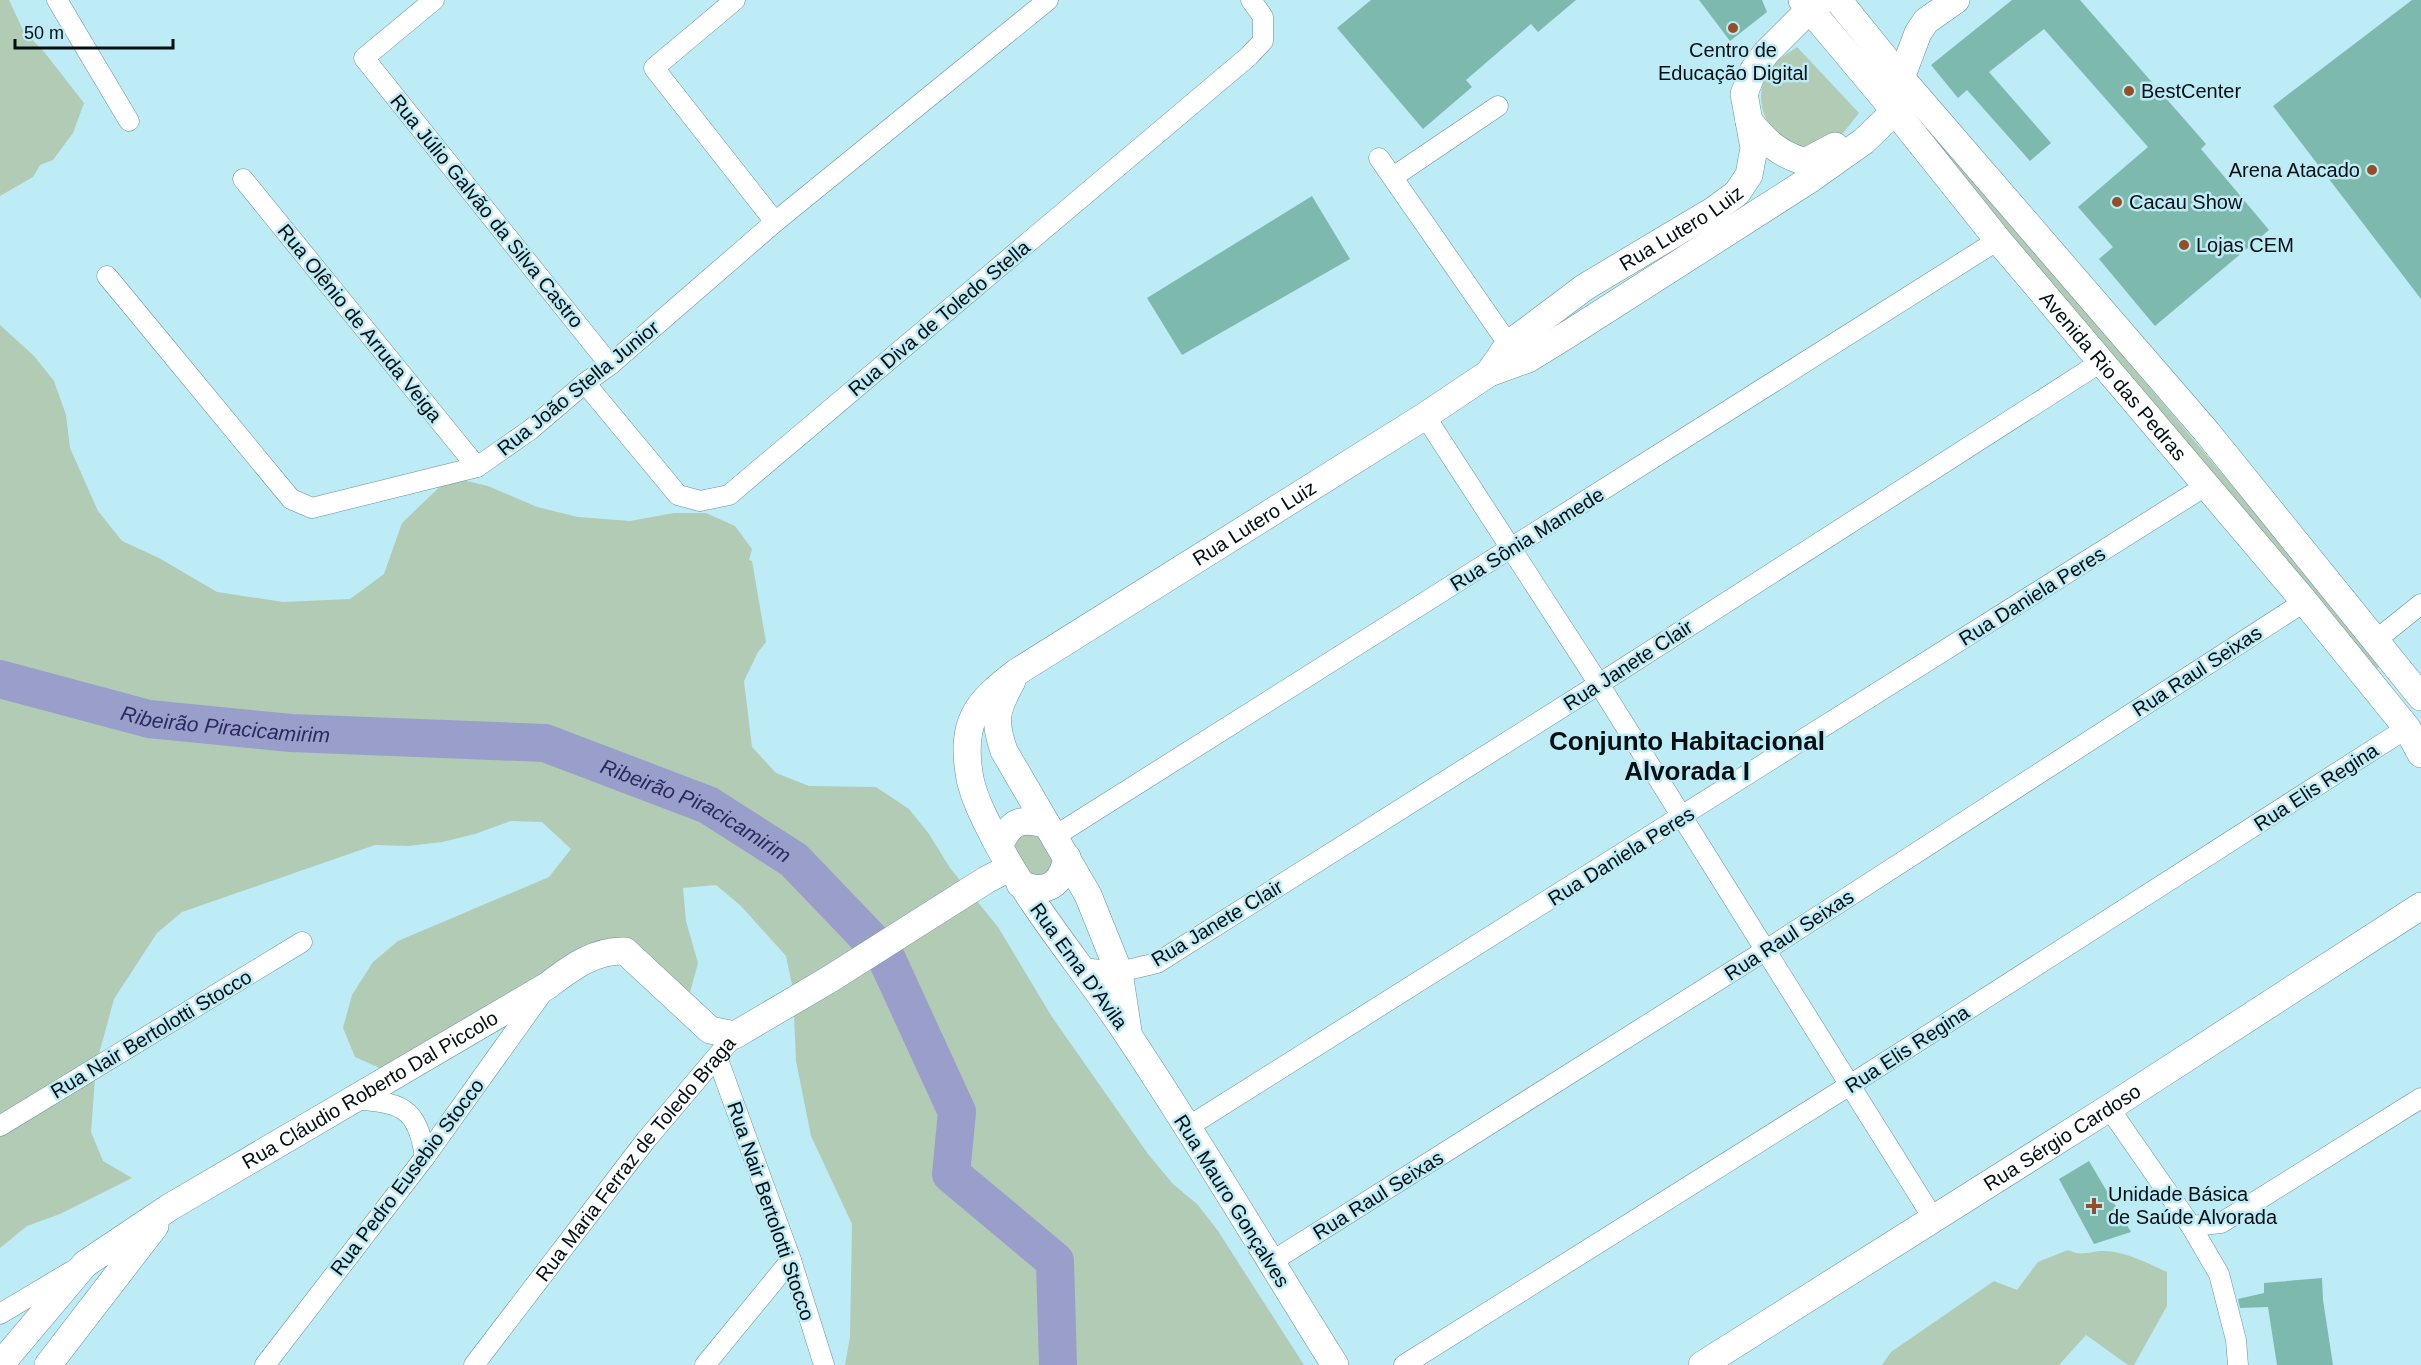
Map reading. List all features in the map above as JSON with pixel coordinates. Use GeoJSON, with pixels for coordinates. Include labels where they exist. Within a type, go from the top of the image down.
{"type":"FeatureCollection","features":[{"type":"Feature","properties":{"kind":"street"},"geometry":{"type":"LineString","coordinates":[[57,0],[124,114]]}},
{"type":"Feature","properties":{"kind":"street","name":"Rua Júlio Galvão da Silva Castro"},"geometry":{"type":"LineString","coordinates":[[434,0],[364,58],[610,365]]}},
{"type":"Feature","properties":{"kind":"street"},"geometry":{"type":"LineString","coordinates":[[735,0],[654,68],[776,222]]}},
{"type":"Feature","properties":{"kind":"street","name":"Rua João Stella Junior"},"geometry":{"type":"LineString","coordinates":[[107,276],[291,499],[312,508],[477,467],[530,430],[585,382],[610,365],[776,222],[1048,0]]}},
{"type":"Feature","properties":{"kind":"street","name":"Rua Diva de Toledo Stella"},"geometry":{"type":"LineString","coordinates":[[585,382],[678,495],[700,501],[729,495],[1250,56],[1263,41],[1263,17],[1251,0]]}},
{"type":"Feature","properties":{"kind":"street","name":"Avenida Rio das Pedras"},"geometry":{"type":"LineString","coordinates":[[1838,0],[1901,78],[2206,431],[2421,698]]}},
{"type":"Feature","properties":{"kind":"street"},"geometry":{"type":"LineString","coordinates":[[1895,111],[1901,78],[1918,33],[1926,21],[1951,2]]}},
{"type":"Feature","properties":{"kind":"street","name":"Avenida Rio das Pedras"},"geometry":{"type":"LineString","coordinates":[[1811,3],[1998,240],[2207,485],[2407,728],[2421,754]]}},
{"type":"Feature","properties":{"kind":"street","name":"Rua Lutero Luiz"},"geometry":{"type":"LineString","coordinates":[[1017,672],[1425,416],[1515,353],[1585,287],[1714,210],[1737,193],[1749,175],[1754,148],[1744,94],[1754,71],[1766,52],[1811,3]]}},
{"type":"Feature","properties":{"kind":"street"},"geometry":{"type":"LineString","coordinates":[[1393,177],[1498,106]]}},
{"type":"Feature","properties":{"kind":"street","name":"Rua Lutero Luiz"},"geometry":{"type":"LineString","coordinates":[[1515,353],[1809,180],[1864,141],[1895,111]]}},
{"type":"Feature","properties":{"kind":"street"},"geometry":{"type":"LineString","coordinates":[[1748,121],[1762,138],[1781,154],[1805,162],[1841,143],[1864,141]]}},
{"type":"Feature","properties":{"kind":"street"},"geometry":{"type":"LineString","coordinates":[[1379,158],[1515,353]]}},
{"type":"Feature","properties":{"kind":"street","name":"Rua Olênio de Arruda Veiga"},"geometry":{"type":"LineString","coordinates":[[243,179],[477,467]]}},
{"type":"Feature","properties":{"kind":"street","name":"Rua Sônia Mamede"},"geometry":{"type":"LineString","coordinates":[[1056,839],[1998,240]]}},
{"type":"Feature","properties":{"kind":"street","name":"Rua Janete Clair"},"geometry":{"type":"LineString","coordinates":[[1082,968],[1119,972],[1157,963],[1599,684],[2101,362]]}},
{"type":"Feature","properties":{"kind":"street"},"geometry":{"type":"LineString","coordinates":[[1425,416],[1513,548],[1933,1218]]}},
{"type":"Feature","properties":{"kind":"street","name":"Rua Daniela Peres"},"geometry":{"type":"LineString","coordinates":[[1186,1128],[2207,485]]}},
{"type":"Feature","properties":{"kind":"street","name":"Rua Raul Seixas"},"geometry":{"type":"LineString","coordinates":[[1271,1262],[1766,950],[2304,602]]}},
{"type":"Feature","properties":{"kind":"street"},"geometry":{"type":"LineString","coordinates":[[2376,640],[2421,604]]}},
{"type":"Feature","properties":{"kind":"street","name":"Rua Ema D'Avila"},"geometry":{"type":"LineString","coordinates":[[1017,672],[998,706],[996,728],[1004,751],[1088,895],[1119,972],[1129,1037]]}},
{"type":"Feature","properties":{"kind":"street","name":"Rua Ema D'Avila"},"geometry":{"type":"LineString","coordinates":[[1017,672],[988,694],[972,717],[968,742],[973,788],[979,808],[1010,866],[1129,1037]]}},
{"type":"Feature","properties":{"kind":"street","name":"Rua Elis Regina"},"geometry":{"type":"LineString","coordinates":[[1404,1365],[1850,1085],[2407,728]]}},
{"type":"Feature","properties":{"kind":"street"},"geometry":{"type":"LineString","coordinates":[[1031,820],[1056,839],[1064,874],[1052,886],[1034,890],[1010,866],[1006,831],[1017,822],[1031,820]]}},
{"type":"Feature","properties":{"kind":"street","name":"Rua Maria Ferraz de Toledo Braga"},"geometry":{"type":"LineString","coordinates":[[474,1365],[646,1140],[735,1035],[831,979],[1010,866]]}},
{"type":"Feature","properties":{"kind":"street","name":"Rua Sérgio Cardoso"},"geometry":{"type":"LineString","coordinates":[[1702,1365],[2109,1108],[2421,906]]}},
{"type":"Feature","properties":{"kind":"street","name":"Rua Nair Bertolotti Stocco"},"geometry":{"type":"LineString","coordinates":[[0,1126],[302,942]]}},
{"type":"Feature","properties":{"kind":"street","name":"Rua Cláudio Roberto Dal Piccolo"},"geometry":{"type":"LineString","coordinates":[[0,1314],[85,1264],[170,1207],[547,986],[578,963],[608,951],[625,951],[710,1030],[735,1035]]}},
{"type":"Feature","properties":{"kind":"street","name":"Rua Pedro Eusebio Stocco"},"geometry":{"type":"LineString","coordinates":[[265,1365],[425,1157],[547,986]]}},
{"type":"Feature","properties":{"kind":"street","name":"Rua Mauro Gonçalves"},"geometry":{"type":"LineString","coordinates":[[1129,1037],[1335,1365]]}},
{"type":"Feature","properties":{"kind":"street","name":"Rua Nair Bertolotti Stocco"},"geometry":{"type":"LineString","coordinates":[[717,1057],[791,1260],[824,1365]]}},
{"type":"Feature","properties":{"kind":"street"},"geometry":{"type":"LineString","coordinates":[[2191,1226],[2221,1223],[2421,1098]]}},
{"type":"Feature","properties":{"kind":"street"},"geometry":{"type":"LineString","coordinates":[[353,1099],[391,1102],[410,1113],[422,1138],[425,1157]]}},
{"type":"Feature","properties":{"kind":"street"},"geometry":{"type":"LineString","coordinates":[[2109,1108],[2191,1226],[2219,1274],[2236,1340],[2238,1365]]}},
{"type":"Feature","properties":{"kind":"street"},"geometry":{"type":"LineString","coordinates":[[48,1365],[170,1207]]}},
{"type":"Feature","properties":{"kind":"street"},"geometry":{"type":"LineString","coordinates":[[705,1365],[791,1260]]}},
{"type":"Feature","properties":{"kind":"street"},"geometry":{"type":"LineString","coordinates":[[0,1365],[85,1264]]}},
{"type":"Feature","properties":{"kind":"green space"},"geometry":{"type":"Polygon","coordinates":[[[0,0],[9,0],[23,30],[45,53],[84,103],[73,133],[53,160],[40,165],[33,177],[0,196],[0,0]]]}},
{"type":"Feature","properties":{"kind":"green space"},"geometry":{"type":"Polygon","coordinates":[[[1797,47],[1859,113],[1835,141],[1815,150],[1799,149],[1785,141],[1773,130],[1764,114],[1761,98],[1764,80],[1775,64],[1797,47]]]}},
{"type":"Feature","properties":{"kind":"green space"},"geometry":{"type":"Polygon","coordinates":[[[1925,121],[2315,584],[2380,666],[2374,671],[1919,125],[1925,121]]]}},
{"type":"Feature","properties":{"kind":"green space"},"geometry":{"type":"Polygon","coordinates":[[[0,325],[34,356],[54,381],[66,415],[70,448],[98,511],[122,541],[159,558],[217,592],[283,602],[350,599],[384,574],[402,523],[450,477],[488,486],[537,507],[578,517],[630,521],[674,513],[706,513],[735,526],[752,549],[749,560],[752,561],[766,642],[758,652],[744,681],[752,747],[776,773],[809,786],[876,787],[909,809],[929,834],[950,868],[998,927],[1052,1017],[1148,1154],[1173,1184],[1198,1205],[1218,1231],[1304,1365],[845,1365],[850,1337],[852,1224],[811,1136],[796,1061],[793,990],[786,956],[741,906],[716,885],[683,888],[686,921],[698,963],[689,996],[631,966],[598,957],[384,1070],[355,1057],[343,1028],[352,995],[373,962],[398,941],[549,877],[571,849],[542,822],[511,821],[475,834],[442,842],[408,846],[375,845],[182,912],[157,933],[114,999],[96,1065],[91,1132],[103,1161],[132,1178],[60,1214],[27,1226],[0,1248],[0,325]]]}},
{"type":"Feature","properties":{"kind":"green space"},"geometry":{"type":"Polygon","coordinates":[[[1023,832],[1038,835],[1056,862],[1052,876],[1029,877],[1013,848],[1023,832]]]}},
{"type":"Feature","properties":{"kind":"green space"},"geometry":{"type":"Polygon","coordinates":[[[2068,1250],[2082,1253],[2104,1251],[2120,1253],[2167,1272],[2167,1306],[2134,1365],[2128,1365],[2086,1335],[2059,1365],[1882,1365],[1891,1352],[1994,1281],[2017,1290],[2038,1262],[2068,1250]]]}},
{"type":"Feature","properties":{"kind":"building"},"geometry":{"type":"Polygon","coordinates":[[[1371,0],[1576,0],[1538,32],[1531,24],[1466,80],[1472,87],[1423,129],[1337,28],[1371,0]]]}},
{"type":"Feature","properties":{"kind":"building","name":"Centro de Educação Digital"},"geometry":{"type":"Polygon","coordinates":[[[1699,0],[1762,0],[1767,12],[1730,41],[1699,0]]]}},
{"type":"Feature","properties":{"kind":"building"},"geometry":{"type":"Polygon","coordinates":[[[2012,0],[2080,0],[2206,144],[2201,149],[2269,230],[2155,326],[2099,259],[2113,247],[2078,207],[2148,147],[2044,29],[1989,72],[2051,143],[2030,161],[1967,90],[1958,98],[1931,65],[2012,0]]]}},
{"type":"Feature","properties":{"kind":"building","name":"Arena Atacado"},"geometry":{"type":"Polygon","coordinates":[[[2412,0],[2421,0],[2421,299],[2273,106],[2412,0]]]}},
{"type":"Feature","properties":{"kind":"building"},"geometry":{"type":"Polygon","coordinates":[[[1312,196],[1350,259],[1182,355],[1147,298],[1312,196]]]}},
{"type":"Feature","properties":{"kind":"building","name":"Unidade Básica de Saúde Alvorada"},"geometry":{"type":"Polygon","coordinates":[[[2089,1161],[2131,1232],[2094,1244],[2059,1179],[2089,1161]]]}},
{"type":"Feature","properties":{"kind":"building"},"geometry":{"type":"Polygon","coordinates":[[[2322,1278],[2333,1365],[2277,1365],[2268,1307],[2240,1308],[2238,1299],[2264,1293],[2264,1283],[2322,1278]]]}},
{"type":"Feature","properties":{"kind":"waterway","name":"Ribeirão Piracicamirim"},"geometry":{"type":"LineString","coordinates":[[0,679],[149,719],[291,733],[545,743],[708,805],[794,860],[885,955],[957,1112],[951,1174],[1055,1261],[1058,1365]]}},
{"type":"Feature","properties":{"kind":"place","name":"Centro de Educação Digital"},"geometry":{"type":"Point","coordinates":[1733,28]}},
{"type":"Feature","properties":{"kind":"place","name":"BestCenter"},"geometry":{"type":"Point","coordinates":[2129,91]}},
{"type":"Feature","properties":{"kind":"place","name":"Arena Atacado"},"geometry":{"type":"Point","coordinates":[2372,170]}},
{"type":"Feature","properties":{"kind":"place","name":"Cacau Show"},"geometry":{"type":"Point","coordinates":[2117,202]}},
{"type":"Feature","properties":{"kind":"place","name":"Lojas CEM"},"geometry":{"type":"Point","coordinates":[2184,245]}},
{"type":"Feature","properties":{"kind":"place","name":"Unidade Básica de Saúde Alvorada"},"geometry":{"type":"Point","coordinates":[2094,1206]}},
{"type":"Feature","properties":{"kind":"district","name":"Conjunto Habitacional Alvorada I"},"geometry":{"type":"Point","coordinates":[1687,756]}}]}
